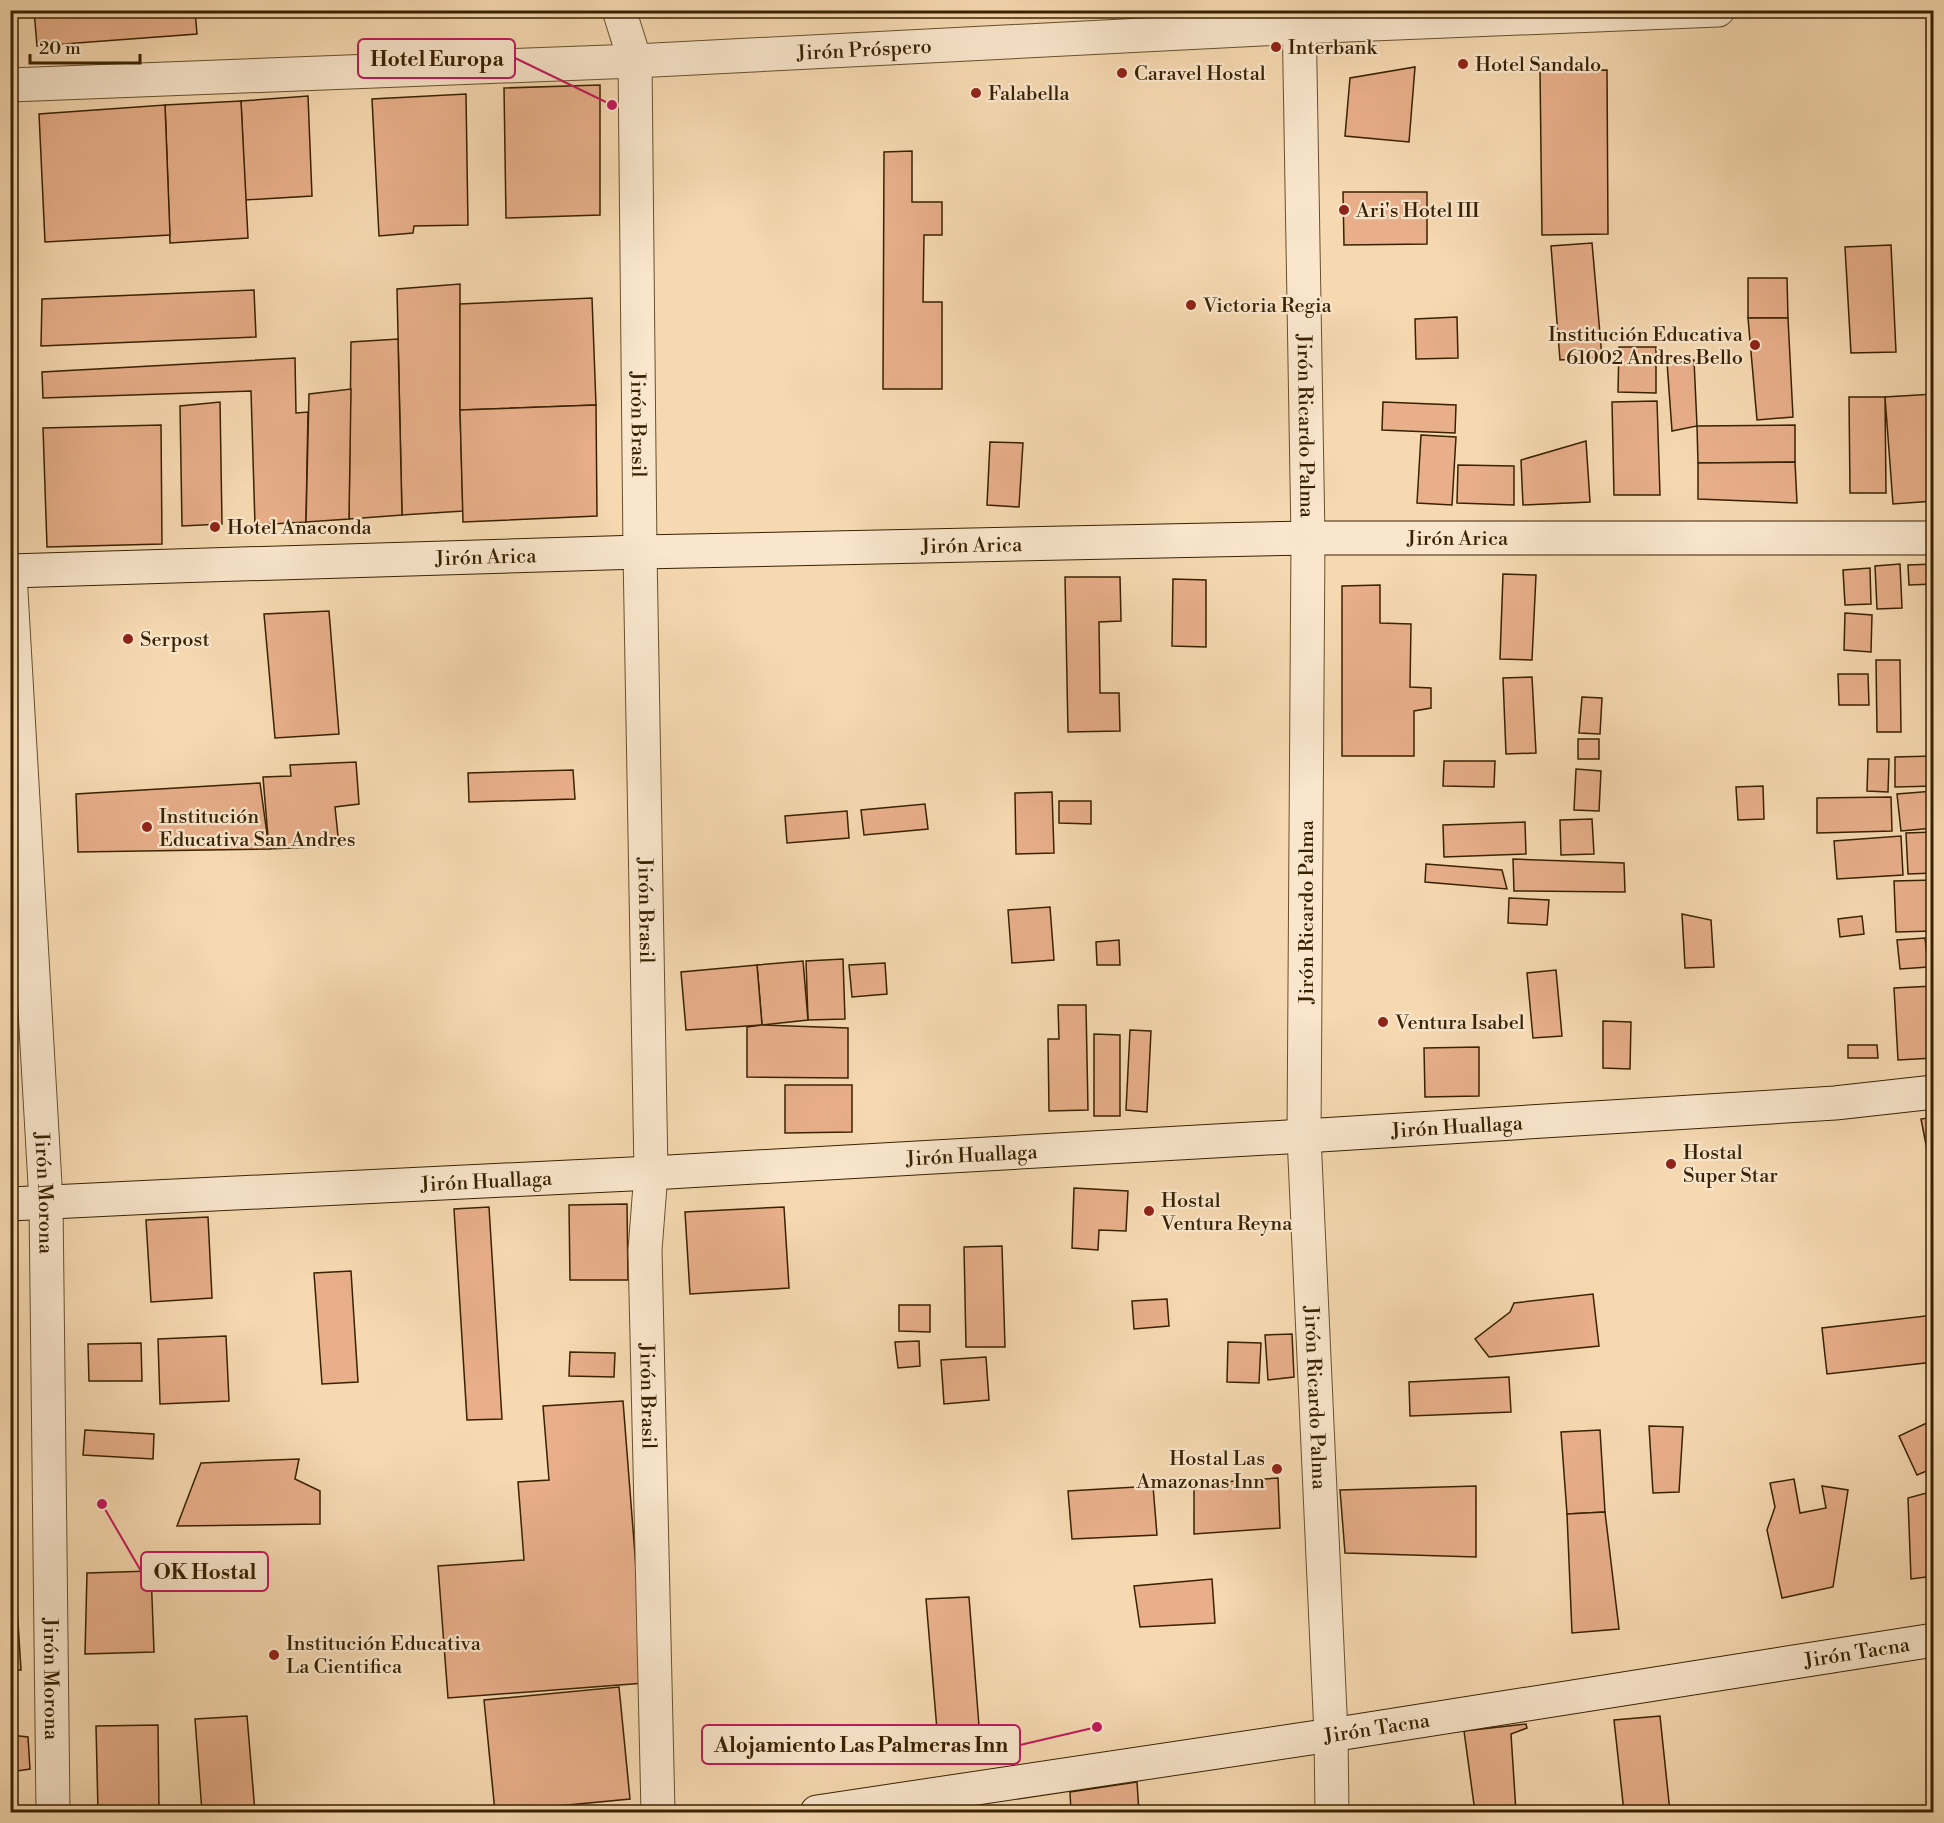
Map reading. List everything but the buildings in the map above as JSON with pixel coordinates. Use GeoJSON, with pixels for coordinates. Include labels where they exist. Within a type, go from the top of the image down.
{"type":"FeatureCollection","features":[{"type":"Feature","properties":{"kind":"street","name":"Jirón Brasil"},"geometry":{"type":"LineString","coordinates":[[619,10],[644,60],[640,552],[651,1173],[645,1250],[658,1812]]}},
{"type":"Feature","properties":{"kind":"street"},"geometry":{"type":"LineString","coordinates":[[632,10],[644,60]]}},
{"type":"Feature","properties":{"kind":"street","name":"Jirón Próspero"},"geometry":{"type":"LineString","coordinates":[[10,85],[644,60],[1299,19],[1718,10]]}},
{"type":"Feature","properties":{"kind":"street","name":"Jirón Ricardo Palma"},"geometry":{"type":"LineString","coordinates":[[1299,19],[1308,538],[1304,1136],[1331,1735],[1332,1812]]}},
{"type":"Feature","properties":{"kind":"street","name":"Jirón Arica"},"geometry":{"type":"LineString","coordinates":[[10,572],[640,552],[1308,538],[1934,538]]}},
{"type":"Feature","properties":{"kind":"street","name":"Jirón Morona"},"geometry":{"type":"LineString","coordinates":[[10,572],[46,1202],[53,1812]]}},
{"type":"Feature","properties":{"kind":"street","name":"Jirón Huallaga"},"geometry":{"type":"LineString","coordinates":[[10,1204],[651,1173],[1304,1136],[1835,1102],[1934,1092]]}},
{"type":"Feature","properties":{"kind":"street"},"geometry":{"type":"LineString","coordinates":[[651,1173],[664,1251],[676,1812]]}},
{"type":"Feature","properties":{"kind":"street","name":"Jirón Tacna"},"geometry":{"type":"LineString","coordinates":[[817,1812],[1331,1735],[1934,1640]]}},
{"type":"Feature","properties":{"kind":"place","name":"Interbank"},"geometry":{"type":"Point","coordinates":[1276,47]}},
{"type":"Feature","properties":{"kind":"place","name":"Hotel Sandalo"},"geometry":{"type":"Point","coordinates":[1463,64]}},
{"type":"Feature","properties":{"kind":"place","name":"Caravel Hostal"},"geometry":{"type":"Point","coordinates":[1122,73]}},
{"type":"Feature","properties":{"kind":"place","name":"Falabella"},"geometry":{"type":"Point","coordinates":[976,93]}},
{"type":"Feature","properties":{"kind":"place","name":"Hotel Europa"},"geometry":{"type":"Point","coordinates":[612,105]}},
{"type":"Feature","properties":{"kind":"place","name":"Ari's Hotel III"},"geometry":{"type":"Point","coordinates":[1344,210]}},
{"type":"Feature","properties":{"kind":"place","name":"Victoria Regia"},"geometry":{"type":"Point","coordinates":[1191,305]}},
{"type":"Feature","properties":{"kind":"place","name":"Institución Educativa 61002 Andres Bello"},"geometry":{"type":"Point","coordinates":[1755,345]}},
{"type":"Feature","properties":{"kind":"place","name":"Hotel Anaconda"},"geometry":{"type":"Point","coordinates":[215,527]}},
{"type":"Feature","properties":{"kind":"place","name":"Serpost"},"geometry":{"type":"Point","coordinates":[128,639]}},
{"type":"Feature","properties":{"kind":"place","name":"Institución Educativa San Andres"},"geometry":{"type":"Point","coordinates":[147,827]}},
{"type":"Feature","properties":{"kind":"place","name":"Ventura Isabel"},"geometry":{"type":"Point","coordinates":[1383,1022]}},
{"type":"Feature","properties":{"kind":"place","name":"Hostal Super Star"},"geometry":{"type":"Point","coordinates":[1671,1164]}},
{"type":"Feature","properties":{"kind":"place","name":"Hostal Ventura Reyna"},"geometry":{"type":"Point","coordinates":[1149,1211]}},
{"type":"Feature","properties":{"kind":"place","name":"Hostal Las Amazonas Inn"},"geometry":{"type":"Point","coordinates":[1277,1469]}},
{"type":"Feature","properties":{"kind":"place","name":"OK Hostal"},"geometry":{"type":"Point","coordinates":[102,1504]}},
{"type":"Feature","properties":{"kind":"place","name":"Institución Educativa La Cientifica"},"geometry":{"type":"Point","coordinates":[274,1655]}},
{"type":"Feature","properties":{"kind":"place","name":"Alojamiento Las Palmeras Inn"},"geometry":{"type":"Point","coordinates":[1097,1727]}}]}
